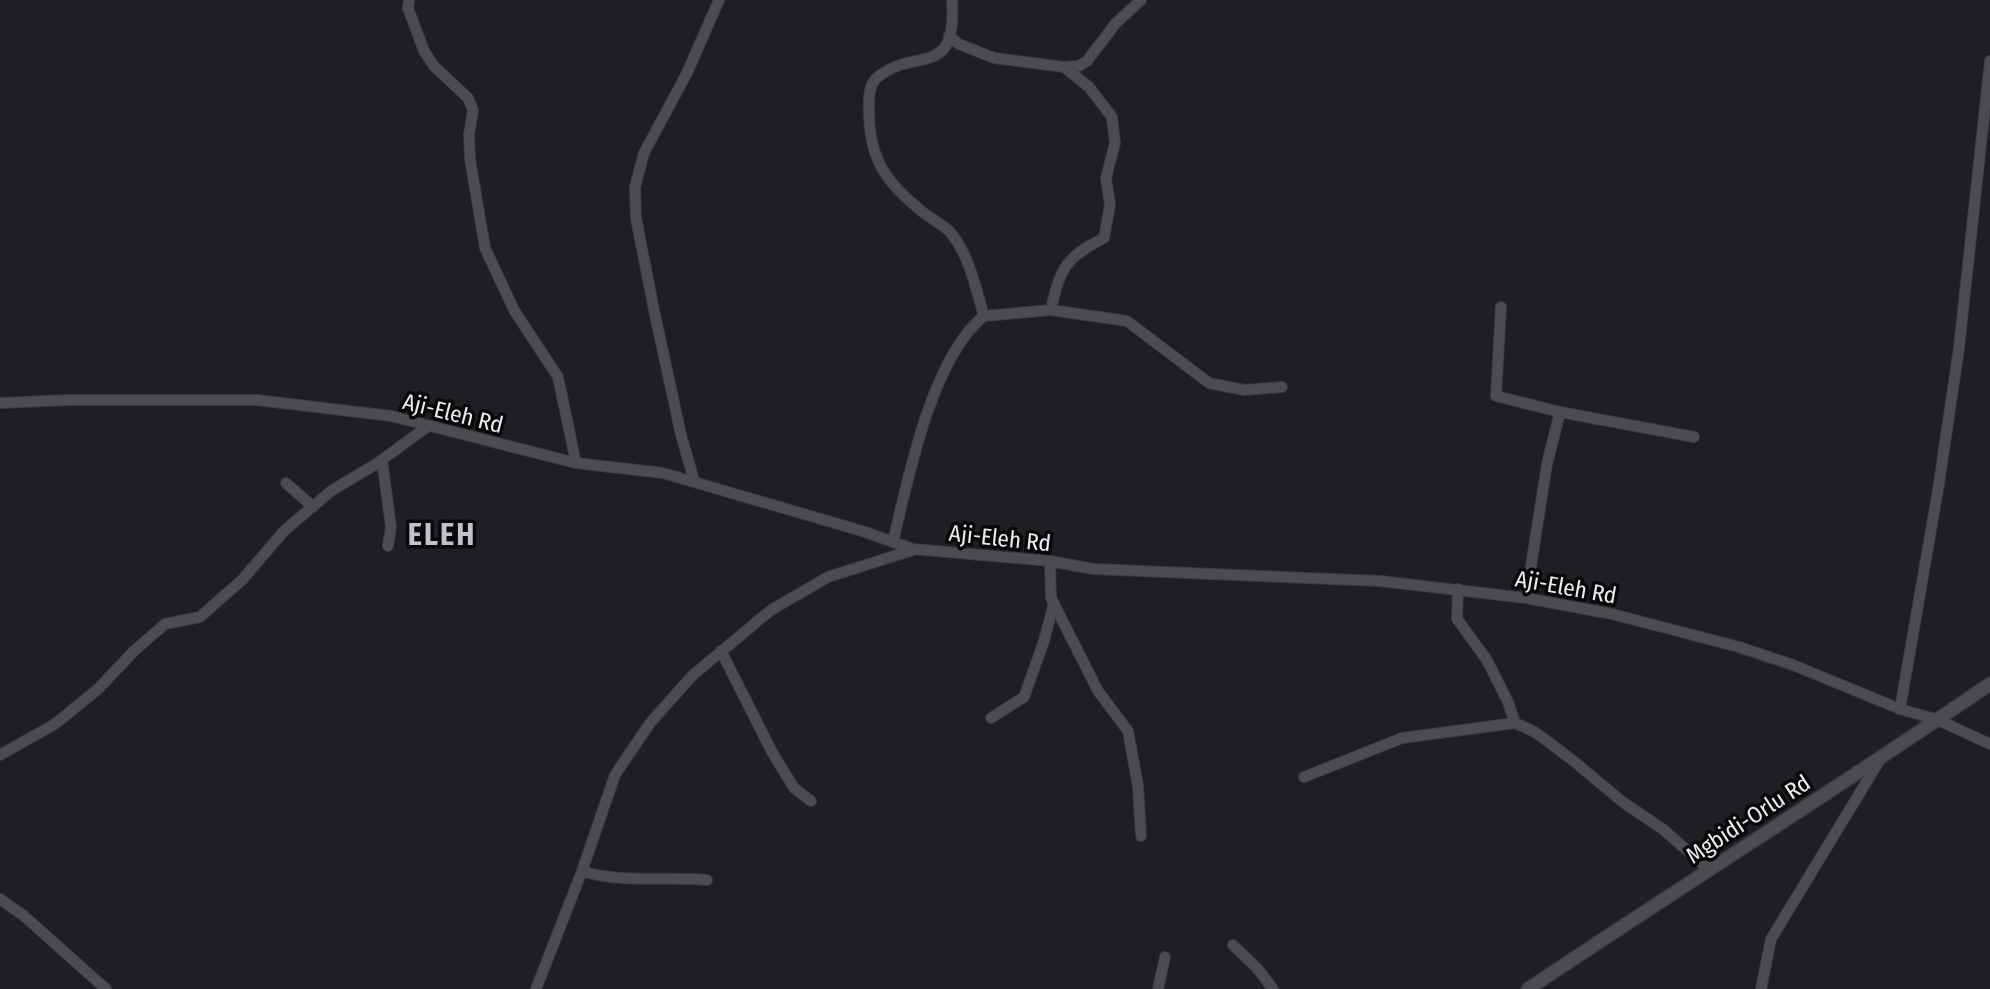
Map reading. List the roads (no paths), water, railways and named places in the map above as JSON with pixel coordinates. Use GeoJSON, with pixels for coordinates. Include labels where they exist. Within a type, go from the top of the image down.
{"type":"FeatureCollection","features":[{"type":"Feature","properties":{"kind":"main road","name":"Mgbidi-Orlu Rd"},"geometry":{"type":"LineString","coordinates":[[1528,989],[1990,684]]}},
{"type":"Feature","properties":{"kind":"street"},"geometry":{"type":"LineString","coordinates":[[409,0],[408,8],[424,51],[434,66],[468,98],[473,110],[469,135],[470,159],[485,248],[514,310],[558,377],[576,463]]}},
{"type":"Feature","properties":{"kind":"street"},"geometry":{"type":"LineString","coordinates":[[694,480],[654,310],[636,218],[635,187],[644,153],[687,73],[719,0]]}},
{"type":"Feature","properties":{"kind":"street"},"geometry":{"type":"LineString","coordinates":[[952,0],[949,36],[945,49],[928,60],[880,75],[871,85],[869,124],[873,151],[884,174],[899,191],[949,232],[961,249],[984,316]]}},
{"type":"Feature","properties":{"kind":"street"},"geometry":{"type":"LineString","coordinates":[[949,36],[959,44],[994,58],[1064,67],[1079,66],[1087,61],[1116,23],[1140,0]]}},
{"type":"Feature","properties":{"kind":"street"},"geometry":{"type":"LineString","coordinates":[[1900,709],[1959,348],[1987,116],[1990,61]]}},
{"type":"Feature","properties":{"kind":"street"},"geometry":{"type":"LineString","coordinates":[[1051,310],[1057,281],[1076,252],[1104,238],[1110,205],[1106,178],[1115,143],[1112,117],[1089,87],[1064,67]]}},
{"type":"Feature","properties":{"kind":"street"},"geometry":{"type":"LineString","coordinates":[[1501,307],[1496,396],[1560,412],[1694,437]]}},
{"type":"Feature","properties":{"kind":"street"},"geometry":{"type":"LineString","coordinates":[[893,542],[916,453],[942,374],[971,327],[984,316],[1051,310],[1127,321],[1209,383],[1244,390],[1282,387]]}},
{"type":"Feature","properties":{"kind":"street","name":"Aji-Eleh Rd"},"geometry":{"type":"LineString","coordinates":[[0,403],[69,400],[257,400],[391,416],[576,463],[663,472],[913,549],[1050,561],[1093,569],[1380,581],[1526,598],[1612,614],[1739,647],[1793,665],[1900,709],[1938,720],[1990,744]]}},
{"type":"Feature","properties":{"kind":"street"},"geometry":{"type":"LineString","coordinates":[[1526,598],[1547,464],[1560,412]]}},
{"type":"Feature","properties":{"kind":"street"},"geometry":{"type":"LineString","coordinates":[[0,754],[55,724],[98,689],[134,651],[165,624],[201,617],[243,579],[284,531],[331,491],[382,460],[427,427]]}},
{"type":"Feature","properties":{"kind":"street"},"geometry":{"type":"LineString","coordinates":[[382,460],[391,527],[388,546]]}},
{"type":"Feature","properties":{"kind":"street"},"geometry":{"type":"LineString","coordinates":[[286,483],[313,507]]}},
{"type":"Feature","properties":{"kind":"street"},"geometry":{"type":"LineString","coordinates":[[536,989],[582,871],[615,775],[650,723],[692,675],[771,610],[828,577],[913,549]]}},
{"type":"Feature","properties":{"kind":"street"},"geometry":{"type":"LineString","coordinates":[[1050,561],[1051,598],[1098,691],[1128,731],[1138,786],[1141,836]]}},
{"type":"Feature","properties":{"kind":"street"},"geometry":{"type":"LineString","coordinates":[[1458,589],[1457,619],[1486,660],[1508,702],[1515,723]]}},
{"type":"Feature","properties":{"kind":"street"},"geometry":{"type":"LineString","coordinates":[[991,718],[1024,697],[1054,603]]}},
{"type":"Feature","properties":{"kind":"street"},"geometry":{"type":"LineString","coordinates":[[721,651],[779,764],[794,788],[811,801]]}},
{"type":"Feature","properties":{"kind":"street"},"geometry":{"type":"LineString","coordinates":[[1304,777],[1402,738],[1515,723],[1535,732],[1571,759],[1624,803],[1664,830],[1708,869]]}},
{"type":"Feature","properties":{"kind":"street"},"geometry":{"type":"LineString","coordinates":[[1762,989],[1771,939],[1881,758]]}},
{"type":"Feature","properties":{"kind":"street"},"geometry":{"type":"LineString","coordinates":[[582,871],[601,878],[680,877],[707,880]]}},
{"type":"Feature","properties":{"kind":"street"},"geometry":{"type":"LineString","coordinates":[[0,899],[24,916],[106,989]]}},
{"type":"Feature","properties":{"kind":"street"},"geometry":{"type":"LineString","coordinates":[[1233,945],[1273,989]]}},
{"type":"Feature","properties":{"kind":"street"},"geometry":{"type":"LineString","coordinates":[[1158,989],[1166,957]]}},
{"type":"Feature","properties":{"kind":"district","name":"ELEH"},"geometry":{"type":"Point","coordinates":[442,535]}}]}
